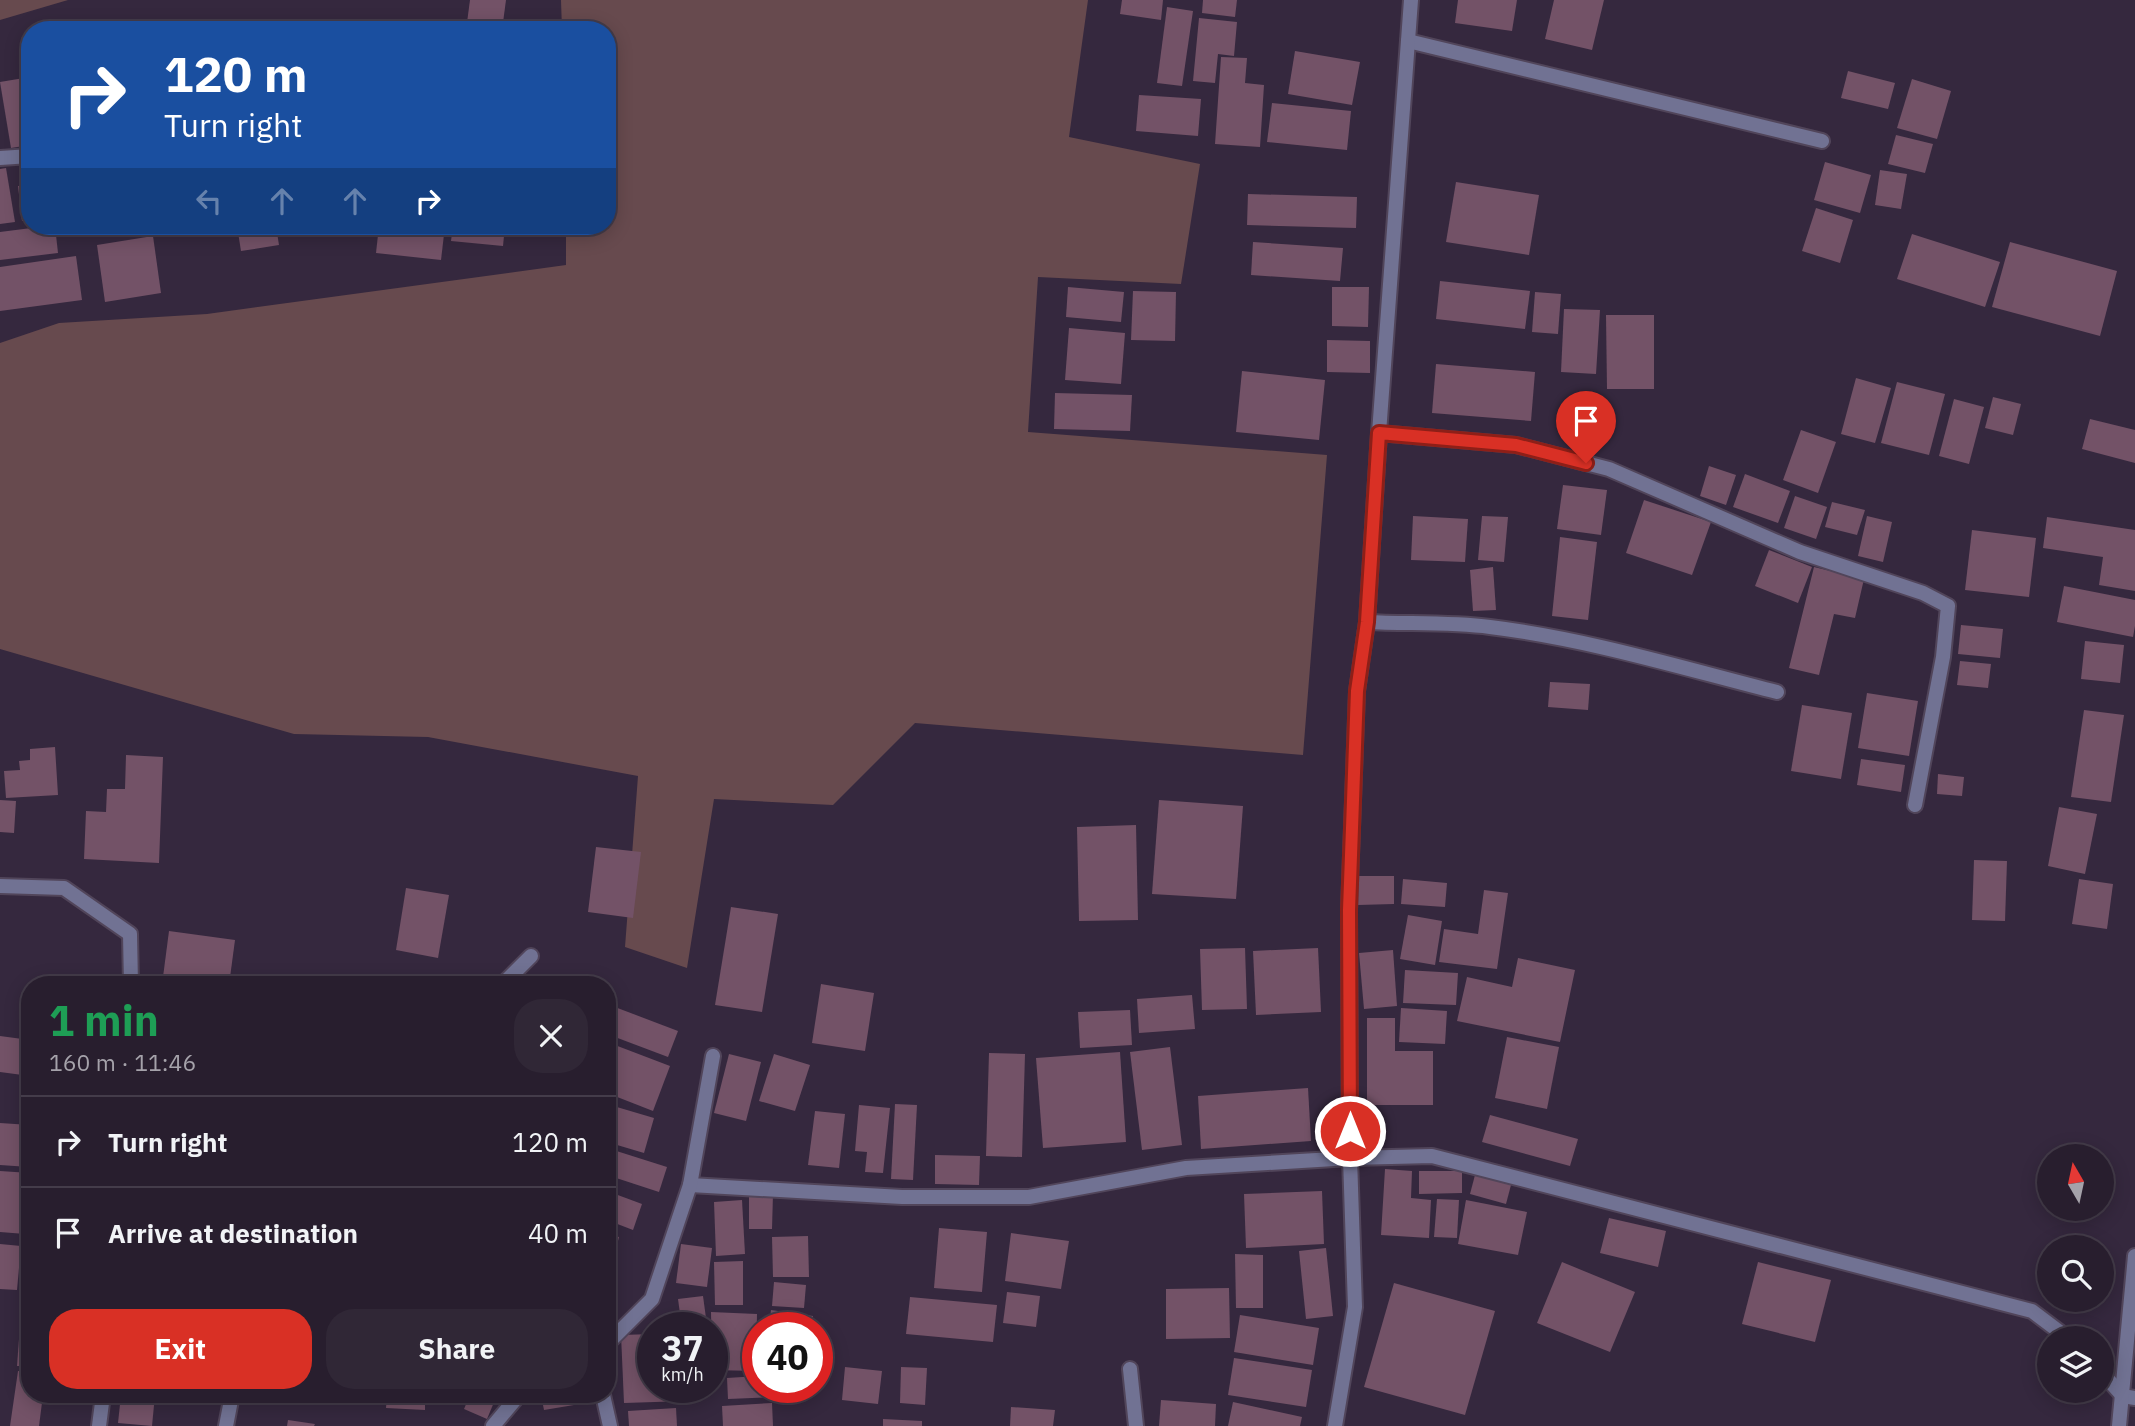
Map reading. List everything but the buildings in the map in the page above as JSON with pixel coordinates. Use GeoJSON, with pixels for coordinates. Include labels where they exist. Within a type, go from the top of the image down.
{"type":"FeatureCollection","features":[{"type":"Feature","properties":{"kind":"street"},"geometry":{"type":"LineString","coordinates":[[1335,1426],[1355,1307],[1350,1158],[1349,910],[1357,691],[1367,622],[1411,0]]}},
{"type":"Feature","properties":{"kind":"street"},"geometry":{"type":"LineString","coordinates":[[1408,41],[1822,141]]}},
{"type":"Feature","properties":{"kind":"street"},"geometry":{"type":"LineString","coordinates":[[0,158],[21,157]]}},
{"type":"Feature","properties":{"kind":"street"},"geometry":{"type":"LineString","coordinates":[[1379,433],[1516,445],[1609,469],[1800,552],[1923,593],[1948,606],[1943,657],[1915,805]]}},
{"type":"Feature","properties":{"kind":"street"},"geometry":{"type":"LineString","coordinates":[[1367,622],[1488,627],[1555,638],[1639,655],[1777,692]]}},
{"type":"Feature","properties":{"kind":"street"},"geometry":{"type":"LineString","coordinates":[[0,886],[64,888],[130,934],[131,976]]}},
{"type":"Feature","properties":{"kind":"street"},"geometry":{"type":"LineString","coordinates":[[511,976],[531,956]]}},
{"type":"Feature","properties":{"kind":"street"},"geometry":{"type":"LineString","coordinates":[[616,1335],[652,1299],[690,1185],[713,1056]]}},
{"type":"Feature","properties":{"kind":"street"},"geometry":{"type":"LineString","coordinates":[[690,1185],[902,1197],[1028,1197],[1186,1168],[1432,1156],[2032,1311],[2052,1326]]}},
{"type":"Feature","properties":{"kind":"street"},"geometry":{"type":"LineString","coordinates":[[2119,1426],[2129,1397],[2135,1256]]}},
{"type":"Feature","properties":{"kind":"street"},"geometry":{"type":"LineString","coordinates":[[1130,1369],[1136,1426]]}},
{"type":"Feature","properties":{"kind":"street"},"geometry":{"type":"LineString","coordinates":[[2114,1384],[2129,1397]]}},
{"type":"Feature","properties":{"kind":"street"},"geometry":{"type":"LineString","coordinates":[[99,1426],[102,1403]]}},
{"type":"Feature","properties":{"kind":"street"},"geometry":{"type":"LineString","coordinates":[[226,1426],[230,1403]]}},
{"type":"Feature","properties":{"kind":"street"},"geometry":{"type":"LineString","coordinates":[[493,1426],[512,1403]]}},
{"type":"Feature","properties":{"kind":"street"},"geometry":{"type":"LineString","coordinates":[[605,1403],[610,1426]]}},
{"type":"Feature","properties":{"kind":"shaded area"},"geometry":{"type":"Polygon","coordinates":[[[0,0],[68,0],[0,20],[0,0]]]}},
{"type":"Feature","properties":{"kind":"shaded area"},"geometry":{"type":"Polygon","coordinates":[[[561,0],[1088,0],[1069,137],[1200,164],[1181,284],[1038,277],[1028,432],[1327,455],[1303,755],[915,723],[833,805],[714,799],[687,968],[625,947],[638,776],[428,737],[294,734],[0,649],[0,343],[59,323],[207,314],[566,265],[566,235],[616,235],[616,21],[562,21],[561,0]]]}},
{"type":"Feature","properties":{"kind":"route"},"geometry":{"type":"LineString","coordinates":[[1350,1131],[1349,910],[1357,691],[1367,622],[1379,433],[1516,445],[1586,463]]}}]}
